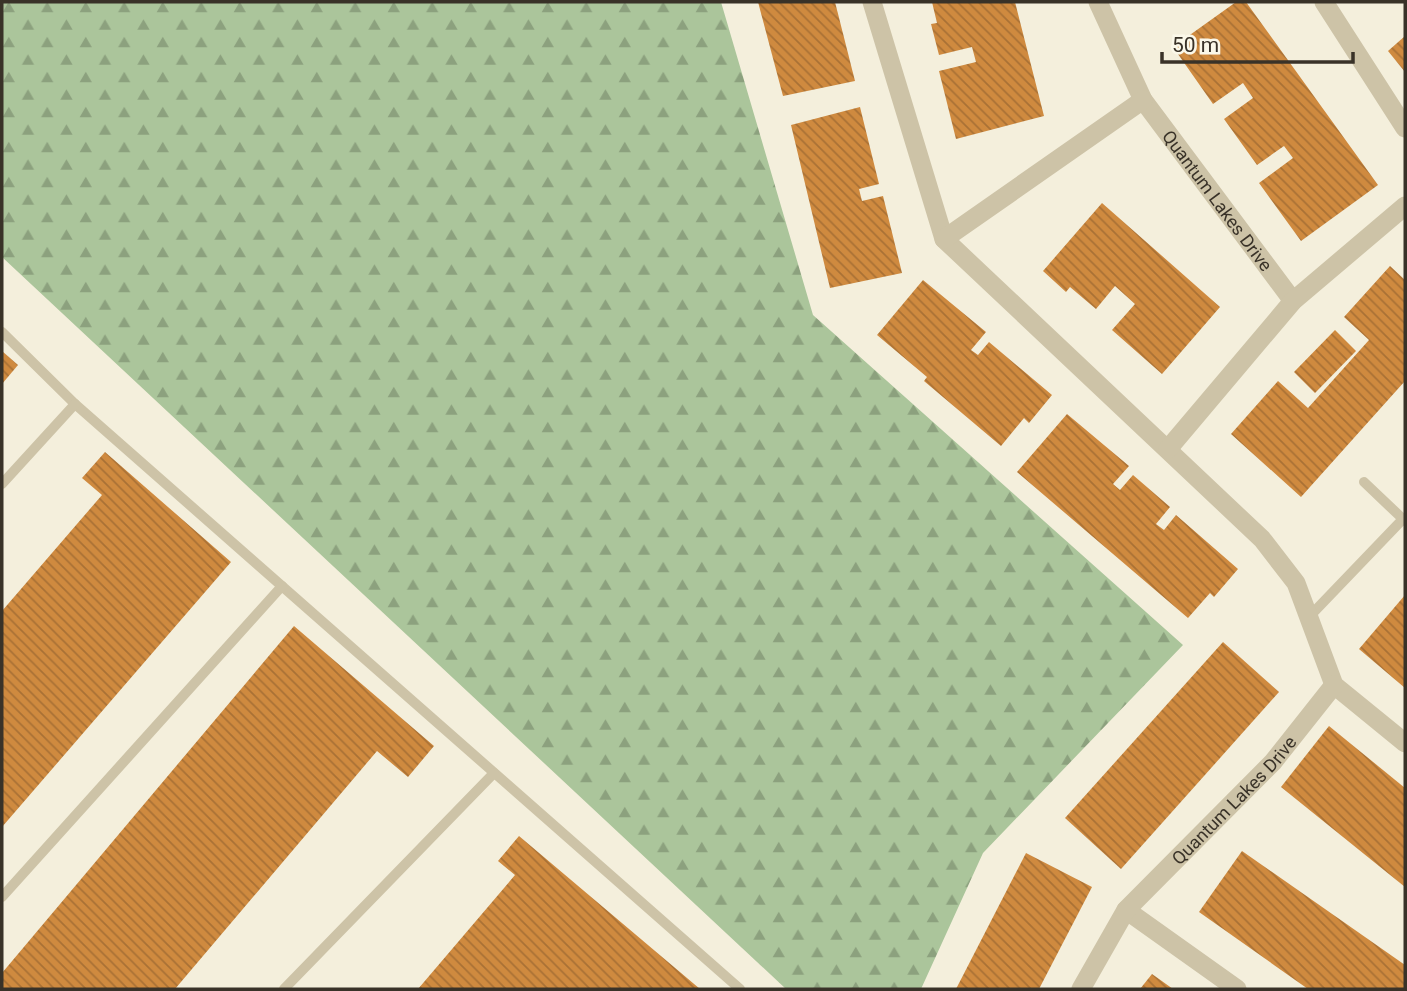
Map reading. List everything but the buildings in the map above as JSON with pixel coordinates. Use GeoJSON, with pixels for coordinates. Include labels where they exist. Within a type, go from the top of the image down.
{"type":"FeatureCollection","features":[{"type":"Feature","properties":{"kind":"street"},"geometry":{"type":"LineString","coordinates":[[872,2],[944,239],[1262,539],[1296,583],[1334,685],[1405,743]]}},
{"type":"Feature","properties":{"kind":"street","name":"Quantum Lakes Drive"},"geometry":{"type":"LineString","coordinates":[[1098,2],[1143,100],[1293,301]]}},
{"type":"Feature","properties":{"kind":"street"},"geometry":{"type":"LineString","coordinates":[[1324,2],[1405,128]]}},
{"type":"Feature","properties":{"kind":"street"},"geometry":{"type":"LineString","coordinates":[[944,239],[1143,100]]}},
{"type":"Feature","properties":{"kind":"street"},"geometry":{"type":"LineString","coordinates":[[1168,449],[1293,301],[1405,206]]}},
{"type":"Feature","properties":{"kind":"street","name":"Quantum Lakes Drive"},"geometry":{"type":"LineString","coordinates":[[1081,989],[1126,910],[1272,762],[1334,685]]}},
{"type":"Feature","properties":{"kind":"street"},"geometry":{"type":"LineString","coordinates":[[1126,910],[1237,989]]}},
{"type":"Feature","properties":{"kind":"lane"},"geometry":{"type":"LineString","coordinates":[[2,332],[75,404],[740,989]]}},
{"type":"Feature","properties":{"kind":"lane"},"geometry":{"type":"LineString","coordinates":[[2,484],[75,404]]}},
{"type":"Feature","properties":{"kind":"lane"},"geometry":{"type":"LineString","coordinates":[[1309,617],[1404,520],[1364,482]]}},
{"type":"Feature","properties":{"kind":"lane"},"geometry":{"type":"LineString","coordinates":[[2,897],[282,586]]}},
{"type":"Feature","properties":{"kind":"lane"},"geometry":{"type":"LineString","coordinates":[[284,989],[494,773]]}},
{"type":"Feature","properties":{"kind":"green space"},"geometry":{"type":"Polygon","coordinates":[[[2,2],[721,2],[813,315],[1183,645],[983,853],[921,989],[786,989],[2,257],[2,2]]]}}]}
